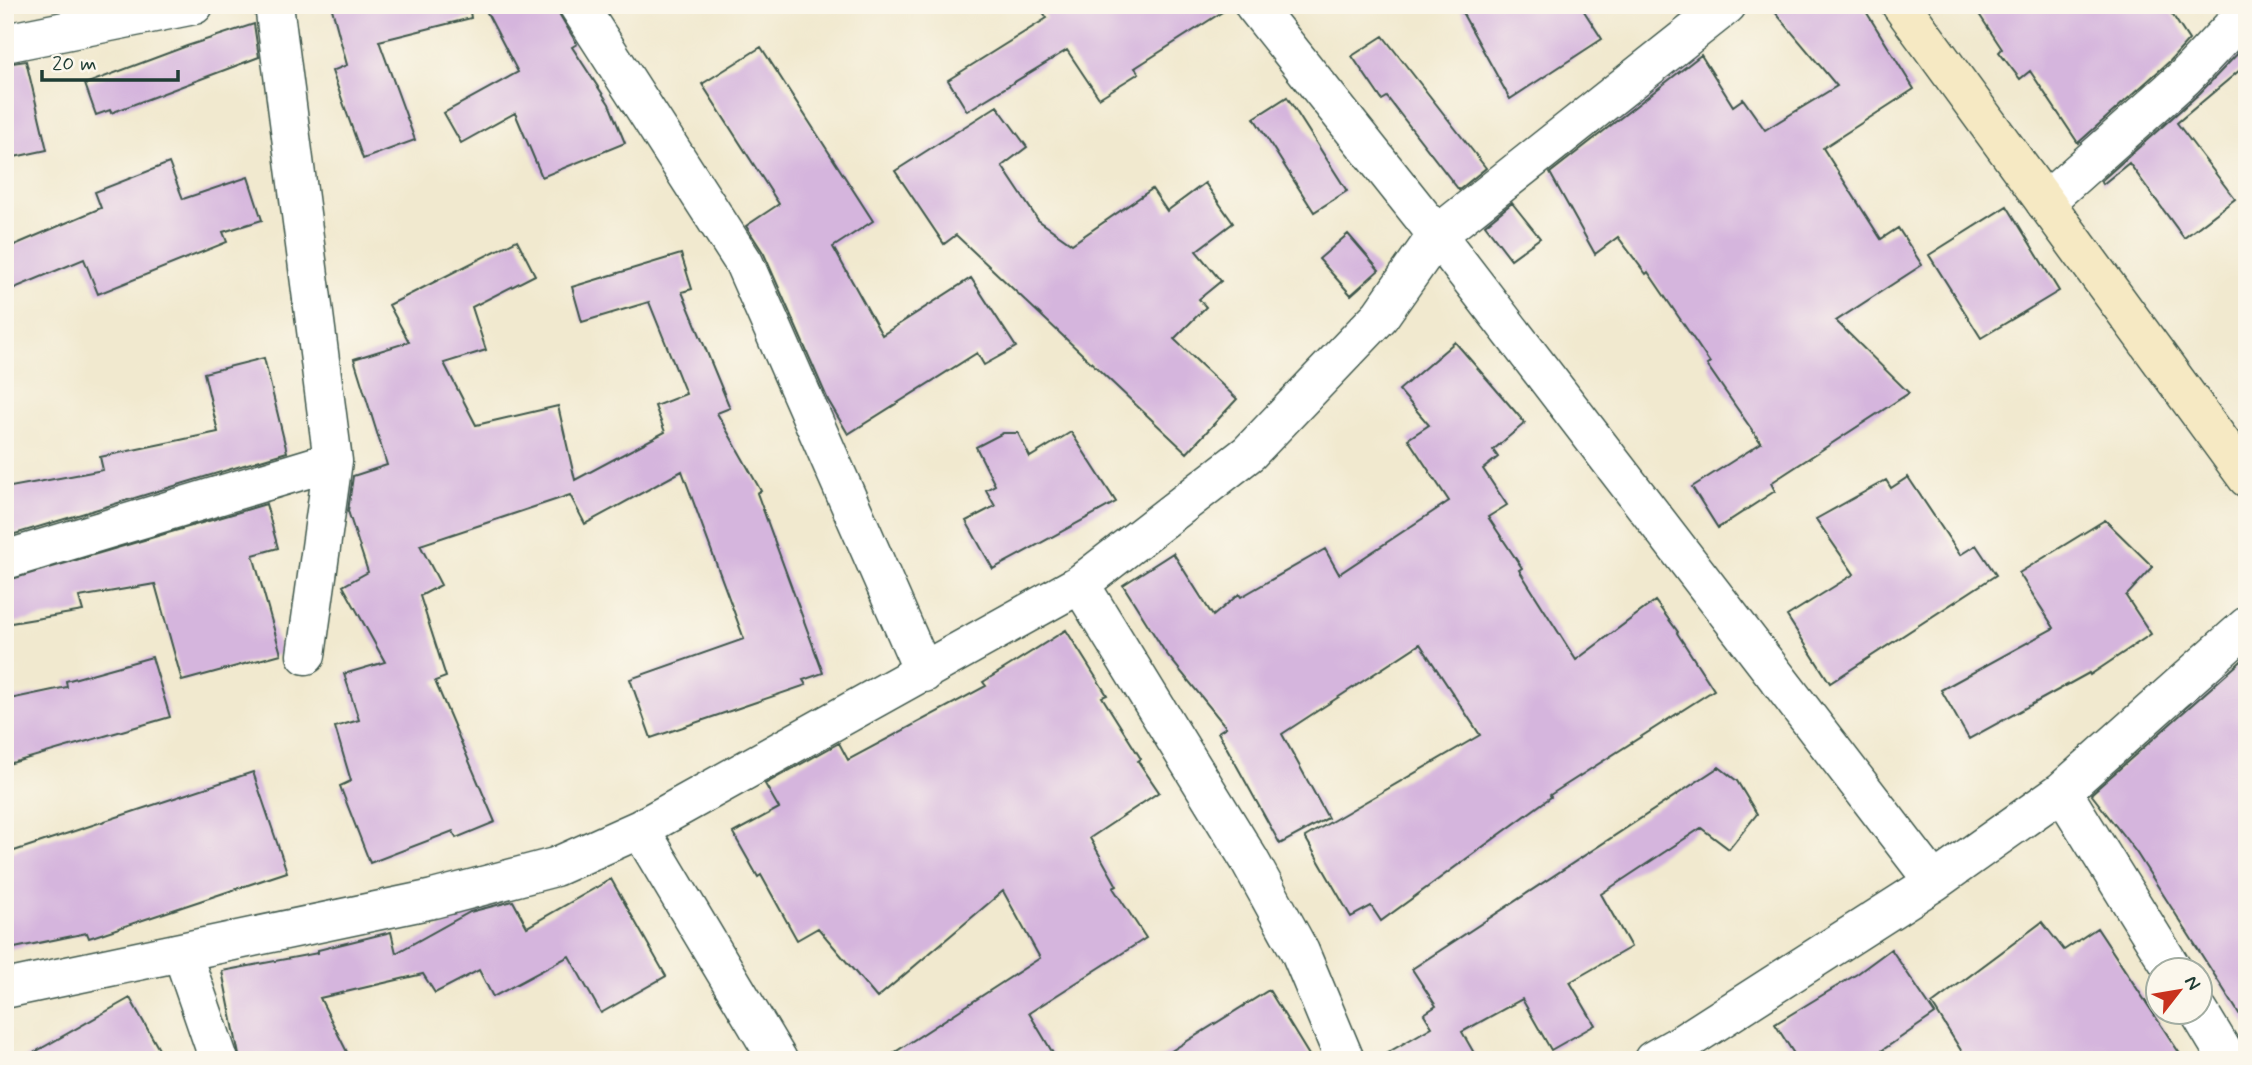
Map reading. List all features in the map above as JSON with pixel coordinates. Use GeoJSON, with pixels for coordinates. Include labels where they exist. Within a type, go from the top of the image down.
{"type":"FeatureCollection","features":[{"type":"Feature","properties":{"kind":"street"},"geometry":{"type":"LineString","coordinates":[[5,43],[194,5]]}},
{"type":"Feature","properties":{"kind":"street"},"geometry":{"type":"LineString","coordinates":[[274,5],[333,461],[306,654]]}},
{"type":"Feature","properties":{"kind":"street"},"geometry":{"type":"LineString","coordinates":[[578,5],[744,263],[924,673]]}},
{"type":"Feature","properties":{"kind":"street"},"geometry":{"type":"LineString","coordinates":[[1254,5],[1437,235],[1934,881]]}},
{"type":"Feature","properties":{"kind":"street"},"geometry":{"type":"LineString","coordinates":[[5,989],[433,899],[543,870],[640,829],[1080,584],[1249,453],[1380,316],[1437,235],[1727,5]]}},
{"type":"Feature","properties":{"kind":"street"},"geometry":{"type":"LineString","coordinates":[[1901,5],[2247,478]]}},
{"type":"Feature","properties":{"kind":"street"},"geometry":{"type":"LineString","coordinates":[[2045,202],[2185,77],[2247,11]]}},
{"type":"Feature","properties":{"kind":"street"},"geometry":{"type":"LineString","coordinates":[[5,560],[333,461]]}},
{"type":"Feature","properties":{"kind":"street"},"geometry":{"type":"LineString","coordinates":[[1080,584],[1250,861],[1300,952],[1345,1060]]}},
{"type":"Feature","properties":{"kind":"street"},"geometry":{"type":"LineString","coordinates":[[1676,1054],[1934,881],[2062,791],[2247,626]]}},
{"type":"Feature","properties":{"kind":"street"},"geometry":{"type":"LineString","coordinates":[[2062,791],[2164,956]]}},
{"type":"Feature","properties":{"kind":"street"},"geometry":{"type":"LineString","coordinates":[[640,829],[778,1060]]}},
{"type":"Feature","properties":{"kind":"street"},"geometry":{"type":"LineString","coordinates":[[181,953],[219,1060]]}},
{"type":"Feature","properties":{"kind":"street"},"geometry":{"type":"LineString","coordinates":[[2207,1026],[2228,1060]]}},
{"type":"Feature","properties":{"kind":"building"},"geometry":{"type":"Polygon","coordinates":[[[331,5],[469,5],[471,18],[379,41],[415,140],[363,159],[332,71],[347,65],[331,5]]]}},
{"type":"Feature","properties":{"kind":"building"},"geometry":{"type":"Polygon","coordinates":[[[483,5],[554,5],[577,44],[572,47],[609,104],[625,143],[542,177],[515,113],[461,143],[444,113],[518,72],[483,5]]]}},
{"type":"Feature","properties":{"kind":"building"},"geometry":{"type":"Polygon","coordinates":[[[1038,5],[1233,5],[1135,68],[1139,73],[1099,98],[1067,50],[967,111],[948,80],[1047,18],[1038,5]]]}},
{"type":"Feature","properties":{"kind":"building"},"geometry":{"type":"Polygon","coordinates":[[[1458,5],[1580,5],[1602,39],[1510,99],[1458,5]]]}},
{"type":"Feature","properties":{"kind":"building"},"geometry":{"type":"Polygon","coordinates":[[[1769,5],[1862,5],[1914,89],[1823,148],[1881,239],[1898,228],[1922,265],[1836,321],[1909,393],[1771,483],[1775,491],[1718,528],[1692,487],[1761,443],[1648,272],[1646,274],[1618,237],[1595,254],[1550,173],[1701,55],[1733,106],[1743,99],[1765,130],[1837,86],[1769,5]]]}},
{"type":"Feature","properties":{"kind":"building"},"geometry":{"type":"Polygon","coordinates":[[[1973,5],[2166,5],[2189,40],[2170,61],[2078,143],[2030,71],[2020,79],[1999,52],[2002,49],[1973,5]]]}},
{"type":"Feature","properties":{"kind":"building"},"geometry":{"type":"Polygon","coordinates":[[[254,24],[259,57],[111,113],[110,110],[96,115],[85,84],[254,24]]]}},
{"type":"Feature","properties":{"kind":"building"},"geometry":{"type":"Polygon","coordinates":[[[1383,36],[1486,168],[1459,190],[1387,97],[1382,100],[1352,56],[1383,36]]]}},
{"type":"Feature","properties":{"kind":"building"},"geometry":{"type":"Polygon","coordinates":[[[761,47],[873,221],[833,247],[882,335],[971,278],[1016,347],[984,365],[977,353],[848,434],[828,400],[764,254],[746,226],[779,204],[702,84],[761,47]]]}},
{"type":"Feature","properties":{"kind":"building"},"geometry":{"type":"Polygon","coordinates":[[[2244,47],[2247,50],[2247,64],[2177,123],[2235,199],[2184,238],[2129,163],[2103,184],[2101,181],[2200,93],[2244,47]]]}},
{"type":"Feature","properties":{"kind":"building"},"geometry":{"type":"Polygon","coordinates":[[[26,61],[47,150],[5,159],[5,64],[26,61]]]}},
{"type":"Feature","properties":{"kind":"building"},"geometry":{"type":"Polygon","coordinates":[[[1287,97],[1347,191],[1314,212],[1254,118],[1287,97]]]}},
{"type":"Feature","properties":{"kind":"building"},"geometry":{"type":"Polygon","coordinates":[[[997,106],[1027,147],[1002,166],[1038,220],[1072,244],[1152,189],[1167,211],[1205,183],[1233,223],[1196,251],[1221,281],[1199,299],[1206,307],[1174,339],[1237,399],[1187,453],[956,235],[944,244],[895,171],[997,106]]]}},
{"type":"Feature","properties":{"kind":"building"},"geometry":{"type":"Polygon","coordinates":[[[169,163],[183,199],[248,177],[262,220],[223,232],[227,242],[98,294],[84,259],[5,292],[5,249],[101,208],[95,192],[169,163]]]}},
{"type":"Feature","properties":{"kind":"building"},"geometry":{"type":"Polygon","coordinates":[[[1512,203],[1540,238],[1511,259],[1485,225],[1512,203]]]}},
{"type":"Feature","properties":{"kind":"building"},"geometry":{"type":"Polygon","coordinates":[[[2007,206],[2059,291],[1981,338],[1929,255],[2007,206]]]}},
{"type":"Feature","properties":{"kind":"building"},"geometry":{"type":"Polygon","coordinates":[[[1348,234],[1379,270],[1351,295],[1319,259],[1348,234]]]}},
{"type":"Feature","properties":{"kind":"building"},"geometry":{"type":"Polygon","coordinates":[[[517,240],[535,275],[472,307],[486,350],[444,363],[476,425],[558,406],[575,480],[665,432],[655,406],[686,394],[649,302],[582,322],[572,287],[681,254],[692,289],[682,292],[730,408],[717,413],[761,491],[757,493],[823,673],[803,680],[806,685],[651,738],[630,679],[744,639],[682,471],[585,524],[570,495],[420,545],[441,585],[420,596],[446,677],[435,681],[495,822],[456,838],[453,831],[370,863],[340,786],[351,781],[335,727],[359,720],[344,674],[385,662],[343,586],[368,572],[348,511],[353,476],[387,465],[354,359],[409,342],[389,305],[517,240]]]}},
{"type":"Feature","properties":{"kind":"building"},"geometry":{"type":"Polygon","coordinates":[[[1455,342],[1525,423],[1493,450],[1498,457],[1483,469],[1507,505],[1488,517],[1522,568],[1519,570],[1576,660],[1655,601],[1714,690],[1550,795],[1551,797],[1381,921],[1371,906],[1351,917],[1305,837],[1480,735],[1420,644],[1282,734],[1328,818],[1280,844],[1218,732],[1226,727],[1165,652],[1123,585],[1173,553],[1213,616],[1239,594],[1241,597],[1325,549],[1339,574],[1449,501],[1408,439],[1429,425],[1399,390],[1455,342]]]}},
{"type":"Feature","properties":{"kind":"building"},"geometry":{"type":"Polygon","coordinates":[[[264,358],[287,452],[5,537],[5,488],[103,470],[100,457],[218,432],[204,373],[264,358]]]}},
{"type":"Feature","properties":{"kind":"building"},"geometry":{"type":"Polygon","coordinates":[[[1071,432],[1116,502],[993,569],[966,521],[995,506],[986,490],[995,485],[976,447],[1003,433],[1018,433],[1030,457],[1071,432]]]}},
{"type":"Feature","properties":{"kind":"building"},"geometry":{"type":"Polygon","coordinates":[[[1908,477],[1960,555],[1976,545],[1996,575],[1830,683],[1787,616],[1854,574],[1816,519],[1886,480],[1891,488],[1908,477]]]}},
{"type":"Feature","properties":{"kind":"building"},"geometry":{"type":"Polygon","coordinates":[[[266,504],[278,548],[253,555],[281,654],[182,681],[155,584],[79,597],[83,611],[5,624],[5,581],[266,504]]]}},
{"type":"Feature","properties":{"kind":"building"},"geometry":{"type":"Polygon","coordinates":[[[2105,520],[2153,567],[2126,596],[2151,634],[2090,675],[2089,673],[1969,739],[1941,690],[2054,628],[2019,573],[2105,520]]]}},
{"type":"Feature","properties":{"kind":"building"},"geometry":{"type":"Polygon","coordinates":[[[1066,630],[1107,695],[1102,697],[1159,792],[1090,838],[1117,886],[1113,888],[1146,938],[1029,1013],[1057,1060],[883,1060],[1040,958],[1003,891],[877,998],[818,928],[797,940],[761,875],[758,877],[733,833],[779,808],[765,784],[839,743],[848,760],[986,686],[983,682],[1066,630]]]}},
{"type":"Feature","properties":{"kind":"building"},"geometry":{"type":"Polygon","coordinates":[[[2247,656],[2247,1026],[2214,974],[2214,956],[2202,956],[2136,852],[2091,794],[2247,656]]]}},
{"type":"Feature","properties":{"kind":"building"},"geometry":{"type":"Polygon","coordinates":[[[152,657],[170,717],[5,765],[5,700],[67,687],[66,681],[152,657]]]}},
{"type":"Feature","properties":{"kind":"building"},"geometry":{"type":"Polygon","coordinates":[[[1719,767],[1737,781],[1757,814],[1729,849],[1701,828],[1601,894],[1631,947],[1570,982],[1595,1025],[1551,1050],[1522,999],[1462,1032],[1478,1060],[1375,1060],[1432,1027],[1424,1014],[1436,1006],[1412,969],[1719,767]]]}},
{"type":"Feature","properties":{"kind":"building"},"geometry":{"type":"Polygon","coordinates":[[[253,772],[287,872],[89,938],[87,933],[5,950],[5,854],[253,772]]]}},
{"type":"Feature","properties":{"kind":"building"},"geometry":{"type":"Polygon","coordinates":[[[611,879],[666,976],[601,1013],[569,956],[493,997],[479,970],[435,993],[423,974],[320,998],[351,1060],[240,1060],[222,971],[318,953],[318,950],[391,932],[396,953],[470,912],[513,901],[527,927],[611,879]]]}},
{"type":"Feature","properties":{"kind":"building"},"geometry":{"type":"Polygon","coordinates":[[[2042,922],[2064,950],[2097,928],[2144,999],[2144,1026],[2162,1026],[2184,1060],[1967,1060],[1932,1004],[2042,922]]]}},
{"type":"Feature","properties":{"kind":"building"},"geometry":{"type":"Polygon","coordinates":[[[1891,949],[1935,1014],[1868,1060],[1798,1060],[1775,1024],[1857,974],[1891,949]]]}},
{"type":"Feature","properties":{"kind":"building"},"geometry":{"type":"Polygon","coordinates":[[[1269,990],[1312,1060],[1157,1060],[1269,990]]]}},
{"type":"Feature","properties":{"kind":"building"},"geometry":{"type":"Polygon","coordinates":[[[130,998],[165,1060],[21,1060],[130,998]]]}}]}
